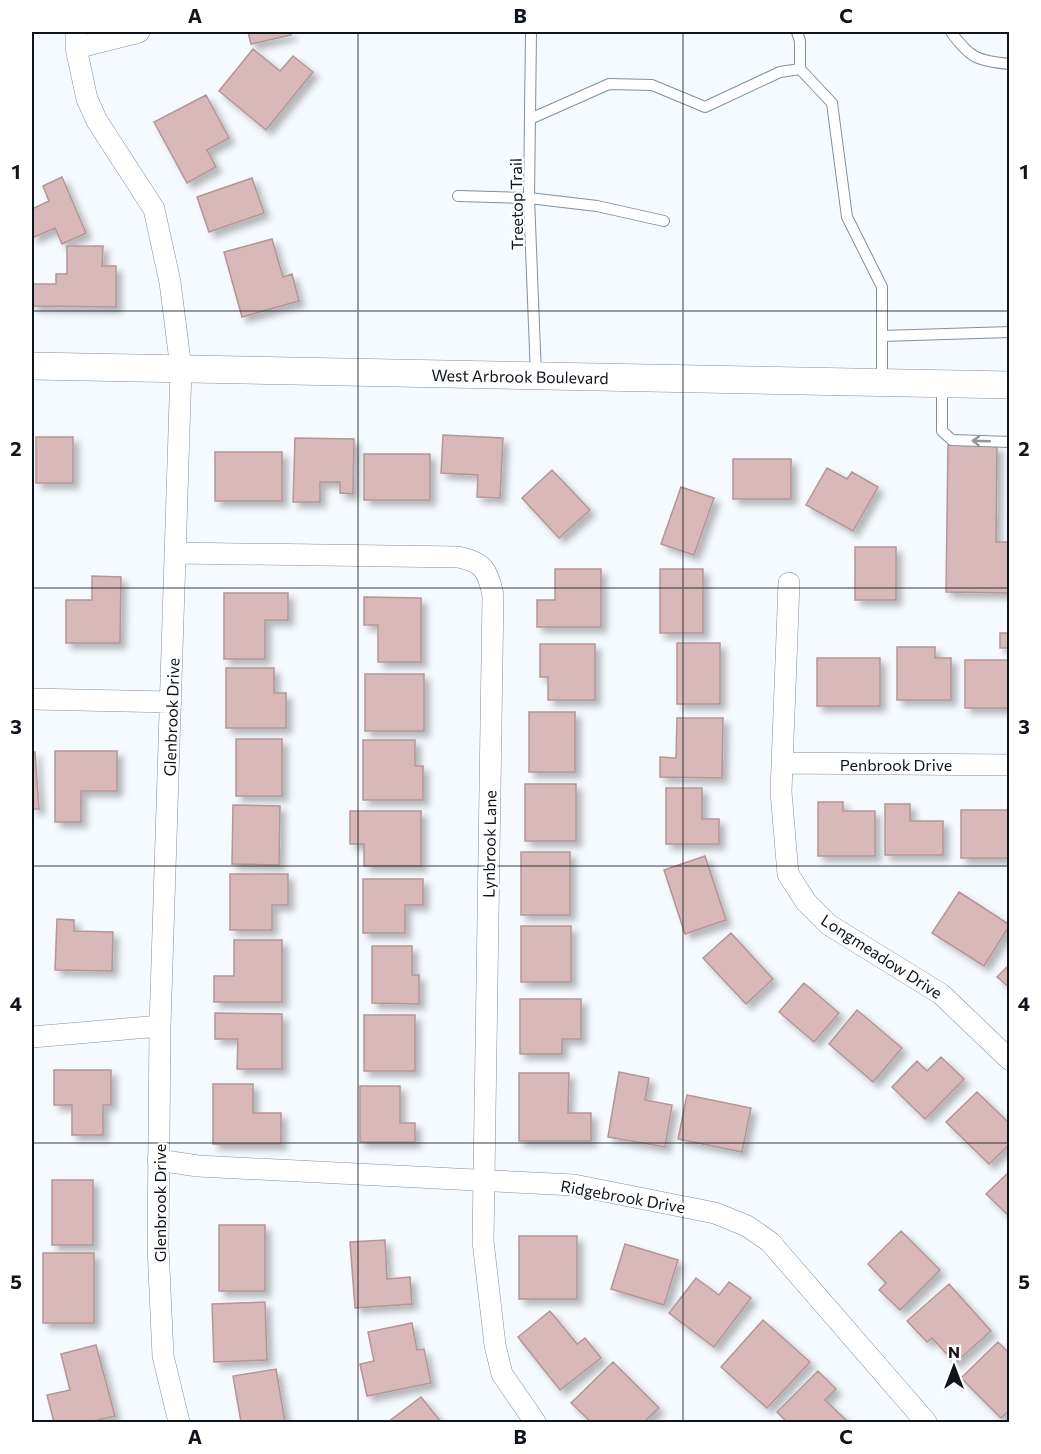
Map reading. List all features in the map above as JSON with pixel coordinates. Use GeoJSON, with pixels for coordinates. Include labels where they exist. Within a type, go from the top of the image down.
{"type":"FeatureCollection","features":[{"type":"Feature","properties":{"kind":"street"},"geometry":{"type":"LineString","coordinates":[[76,40],[139,32]]}},
{"type":"Feature","properties":{"kind":"street","name":"Glenbrook Drive"},"geometry":{"type":"LineString","coordinates":[[76,40],[87,99],[97,122],[153,209],[170,282],[181,369],[160,1026],[158,1160],[158,1247],[163,1356],[179,1422]]}},
{"type":"Feature","properties":{"kind":"street","name":"West Arbrook Boulevard"},"geometry":{"type":"LineString","coordinates":[[32,366],[1010,385]]}},
{"type":"Feature","properties":{"kind":"street","name":"Lynbrook Lane"},"geometry":{"type":"LineString","coordinates":[[175,553],[458,557],[475,561],[489,576],[493,596],[483,1241],[495,1345],[502,1374],[535,1422]]}},
{"type":"Feature","properties":{"kind":"street","name":"Longmeadow Drive"},"geometry":{"type":"LineString","coordinates":[[789,583],[781,792],[788,874],[806,902],[829,925],[941,994],[1010,1060]]}},
{"type":"Feature","properties":{"kind":"street"},"geometry":{"type":"LineString","coordinates":[[32,699],[171,702]]}},
{"type":"Feature","properties":{"kind":"street","name":"Penbrook Drive"},"geometry":{"type":"LineString","coordinates":[[782,763],[1010,765]]}},
{"type":"Feature","properties":{"kind":"street"},"geometry":{"type":"LineString","coordinates":[[32,1037],[160,1026]]}},
{"type":"Feature","properties":{"kind":"street","name":"Ridgebrook Drive"},"geometry":{"type":"LineString","coordinates":[[158,1160],[198,1166],[574,1185],[715,1213],[747,1226],[770,1242],[926,1422]]}},
{"type":"Feature","properties":{"kind":"lane","name":"Treetop Trail"},"geometry":{"type":"LineString","coordinates":[[531,32],[529,198],[536,376]]}},
{"type":"Feature","properties":{"kind":"lane"},"geometry":{"type":"LineString","coordinates":[[797,32],[800,41],[800,69],[832,104],[847,217],[882,287],[882,383]]}},
{"type":"Feature","properties":{"kind":"lane"},"geometry":{"type":"LineString","coordinates":[[951,32],[965,51],[981,61],[1010,64]]}},
{"type":"Feature","properties":{"kind":"lane"},"geometry":{"type":"LineString","coordinates":[[530,119],[609,84],[652,85],[705,107],[780,72],[800,69]]}},
{"type":"Feature","properties":{"kind":"lane"},"geometry":{"type":"LineString","coordinates":[[458,196],[529,198],[597,206],[664,221]]}},
{"type":"Feature","properties":{"kind":"lane"},"geometry":{"type":"LineString","coordinates":[[882,336],[1010,332]]}},
{"type":"Feature","properties":{"kind":"lane"},"geometry":{"type":"LineString","coordinates":[[942,384],[942,431],[952,440],[1010,442]]}},
{"type":"Feature","properties":{"kind":"building"},"geometry":{"type":"Polygon","coordinates":[[[248,32],[290,32],[291,35],[251,44],[248,32]]]}},
{"type":"Feature","properties":{"kind":"building"},"geometry":{"type":"Polygon","coordinates":[[[253,49],[280,71],[293,56],[313,72],[266,130],[219,91],[253,49]]]}},
{"type":"Feature","properties":{"kind":"building"},"geometry":{"type":"Polygon","coordinates":[[[206,95],[229,138],[207,150],[216,167],[187,183],[154,122],[206,95]]]}},
{"type":"Feature","properties":{"kind":"building"},"geometry":{"type":"Polygon","coordinates":[[[62,177],[86,233],[62,244],[55,228],[32,238],[32,209],[49,201],[43,186],[62,177]]]}},
{"type":"Feature","properties":{"kind":"building"},"geometry":{"type":"Polygon","coordinates":[[[252,178],[264,213],[209,232],[197,197],[252,178]]]}},
{"type":"Feature","properties":{"kind":"building"},"geometry":{"type":"Polygon","coordinates":[[[272,239],[283,277],[292,274],[299,301],[242,317],[224,252],[272,239]]]}},
{"type":"Feature","properties":{"kind":"building"},"geometry":{"type":"Polygon","coordinates":[[[67,246],[103,246],[102,266],[116,266],[116,307],[32,306],[32,284],[56,284],[56,274],[67,274],[67,246]]]}},
{"type":"Feature","properties":{"kind":"building"},"geometry":{"type":"Polygon","coordinates":[[[443,435],[503,438],[500,498],[477,497],[478,475],[441,473],[443,435]]]}},
{"type":"Feature","properties":{"kind":"building"},"geometry":{"type":"Polygon","coordinates":[[[36,437],[73,437],[73,483],[36,483],[36,437]]]}},
{"type":"Feature","properties":{"kind":"building"},"geometry":{"type":"Polygon","coordinates":[[[295,438],[354,439],[353,494],[340,493],[340,482],[320,482],[320,502],[293,502],[295,438]]]}},
{"type":"Feature","properties":{"kind":"building"},"geometry":{"type":"Polygon","coordinates":[[[948,445],[997,446],[996,542],[1010,542],[1010,593],[946,592],[948,445]]]}},
{"type":"Feature","properties":{"kind":"building"},"geometry":{"type":"Polygon","coordinates":[[[215,452],[282,452],[282,501],[215,501],[215,452]]]}},
{"type":"Feature","properties":{"kind":"building"},"geometry":{"type":"Polygon","coordinates":[[[364,454],[430,454],[430,500],[364,500],[364,454]]]}},
{"type":"Feature","properties":{"kind":"building"},"geometry":{"type":"Polygon","coordinates":[[[733,459],[791,459],[791,499],[733,499],[733,459]]]}},
{"type":"Feature","properties":{"kind":"building"},"geometry":{"type":"Polygon","coordinates":[[[827,468],[847,479],[852,472],[878,487],[853,531],[806,505],[827,468]]]}},
{"type":"Feature","properties":{"kind":"building"},"geometry":{"type":"Polygon","coordinates":[[[552,470],[590,510],[559,538],[522,498],[552,470]]]}},
{"type":"Feature","properties":{"kind":"building"},"geometry":{"type":"Polygon","coordinates":[[[681,487],[714,498],[694,555],[661,544],[681,487]]]}},
{"type":"Feature","properties":{"kind":"building"},"geometry":{"type":"Polygon","coordinates":[[[855,547],[896,547],[896,600],[855,600],[855,547]]]}},
{"type":"Feature","properties":{"kind":"building"},"geometry":{"type":"Polygon","coordinates":[[[555,569],[601,569],[601,627],[537,627],[537,600],[555,600],[555,569]]]}},
{"type":"Feature","properties":{"kind":"building"},"geometry":{"type":"Polygon","coordinates":[[[660,569],[703,569],[703,633],[660,633],[660,569]]]}},
{"type":"Feature","properties":{"kind":"building"},"geometry":{"type":"Polygon","coordinates":[[[92,576],[121,577],[120,643],[66,643],[66,600],[92,600],[92,576]]]}},
{"type":"Feature","properties":{"kind":"building"},"geometry":{"type":"Polygon","coordinates":[[[224,593],[288,593],[288,620],[265,620],[265,659],[224,659],[224,593]]]}},
{"type":"Feature","properties":{"kind":"building"},"geometry":{"type":"Polygon","coordinates":[[[364,597],[421,598],[421,662],[378,662],[378,625],[364,625],[364,597]]]}},
{"type":"Feature","properties":{"kind":"building"},"geometry":{"type":"Polygon","coordinates":[[[1000,633],[1010,633],[1010,648],[1000,648],[1000,633]]]}},
{"type":"Feature","properties":{"kind":"building"},"geometry":{"type":"Polygon","coordinates":[[[677,643],[720,643],[720,704],[677,704],[677,643]]]}},
{"type":"Feature","properties":{"kind":"building"},"geometry":{"type":"Polygon","coordinates":[[[540,644],[595,644],[595,700],[548,700],[548,677],[540,677],[540,644]]]}},
{"type":"Feature","properties":{"kind":"building"},"geometry":{"type":"Polygon","coordinates":[[[897,647],[935,647],[935,658],[951,658],[951,700],[897,700],[897,647]]]}},
{"type":"Feature","properties":{"kind":"building"},"geometry":{"type":"Polygon","coordinates":[[[817,658],[880,658],[880,706],[817,706],[817,658]]]}},
{"type":"Feature","properties":{"kind":"building"},"geometry":{"type":"Polygon","coordinates":[[[965,660],[1010,660],[1010,708],[965,708],[965,660]]]}},
{"type":"Feature","properties":{"kind":"building"},"geometry":{"type":"Polygon","coordinates":[[[226,668],[274,668],[274,693],[286,693],[286,728],[226,728],[226,668]]]}},
{"type":"Feature","properties":{"kind":"building"},"geometry":{"type":"Polygon","coordinates":[[[365,674],[424,674],[424,731],[365,731],[365,674]]]}},
{"type":"Feature","properties":{"kind":"building"},"geometry":{"type":"Polygon","coordinates":[[[529,712],[575,712],[575,772],[529,772],[529,712]]]}},
{"type":"Feature","properties":{"kind":"building"},"geometry":{"type":"Polygon","coordinates":[[[677,718],[723,718],[722,778],[660,777],[660,757],[676,758],[677,718]]]}},
{"type":"Feature","properties":{"kind":"building"},"geometry":{"type":"Polygon","coordinates":[[[236,739],[282,739],[282,796],[236,796],[236,739]]]}},
{"type":"Feature","properties":{"kind":"building"},"geometry":{"type":"Polygon","coordinates":[[[363,740],[415,740],[415,766],[423,766],[423,800],[363,800],[363,740]]]}},
{"type":"Feature","properties":{"kind":"building"},"geometry":{"type":"Polygon","coordinates":[[[55,751],[117,751],[117,791],[81,791],[81,822],[55,822],[55,751]]]}},
{"type":"Feature","properties":{"kind":"building"},"geometry":{"type":"Polygon","coordinates":[[[32,752],[35,752],[39,809],[32,809],[32,752]]]}},
{"type":"Feature","properties":{"kind":"building"},"geometry":{"type":"Polygon","coordinates":[[[525,784],[576,784],[576,841],[525,841],[525,784]]]}},
{"type":"Feature","properties":{"kind":"building"},"geometry":{"type":"Polygon","coordinates":[[[666,788],[702,788],[702,819],[719,819],[719,844],[666,844],[666,788]]]}},
{"type":"Feature","properties":{"kind":"building"},"geometry":{"type":"Polygon","coordinates":[[[818,802],[843,802],[843,811],[875,811],[875,856],[818,856],[818,802]]]}},
{"type":"Feature","properties":{"kind":"building"},"geometry":{"type":"Polygon","coordinates":[[[885,804],[910,804],[910,821],[943,821],[943,855],[885,855],[885,804]]]}},
{"type":"Feature","properties":{"kind":"building"},"geometry":{"type":"Polygon","coordinates":[[[233,805],[280,806],[279,865],[232,864],[233,805]]]}},
{"type":"Feature","properties":{"kind":"building"},"geometry":{"type":"Polygon","coordinates":[[[961,810],[1010,810],[1010,858],[961,858],[961,810]]]}},
{"type":"Feature","properties":{"kind":"building"},"geometry":{"type":"Polygon","coordinates":[[[350,811],[421,811],[421,866],[364,866],[364,844],[350,844],[350,811]]]}},
{"type":"Feature","properties":{"kind":"building"},"geometry":{"type":"Polygon","coordinates":[[[521,852],[570,852],[570,915],[521,915],[521,852]]]}},
{"type":"Feature","properties":{"kind":"building"},"geometry":{"type":"Polygon","coordinates":[[[705,856],[726,920],[685,934],[664,870],[705,856]]]}},
{"type":"Feature","properties":{"kind":"building"},"geometry":{"type":"Polygon","coordinates":[[[230,874],[288,874],[288,905],[272,905],[272,930],[230,930],[230,874]]]}},
{"type":"Feature","properties":{"kind":"building"},"geometry":{"type":"Polygon","coordinates":[[[363,879],[423,879],[423,905],[405,905],[405,933],[363,933],[363,879]]]}},
{"type":"Feature","properties":{"kind":"building"},"geometry":{"type":"Polygon","coordinates":[[[959,892],[1010,925],[984,966],[932,933],[959,892]]]}},
{"type":"Feature","properties":{"kind":"building"},"geometry":{"type":"Polygon","coordinates":[[[57,919],[74,920],[74,931],[113,932],[112,971],[55,970],[57,919]]]}},
{"type":"Feature","properties":{"kind":"building"},"geometry":{"type":"Polygon","coordinates":[[[521,926],[571,926],[571,982],[521,982],[521,926]]]}},
{"type":"Feature","properties":{"kind":"building"},"geometry":{"type":"Polygon","coordinates":[[[731,933],[773,979],[746,1004],[703,958],[731,933]]]}},
{"type":"Feature","properties":{"kind":"building"},"geometry":{"type":"Polygon","coordinates":[[[234,940],[282,940],[282,1002],[214,1002],[214,976],[234,976],[234,940]]]}},
{"type":"Feature","properties":{"kind":"building"},"geometry":{"type":"Polygon","coordinates":[[[372,946],[412,946],[412,975],[419,975],[419,1004],[372,1003],[372,946]]]}},
{"type":"Feature","properties":{"kind":"building"},"geometry":{"type":"Polygon","coordinates":[[[1010,964],[1010,988],[997,977],[1010,964]]]}},
{"type":"Feature","properties":{"kind":"building"},"geometry":{"type":"Polygon","coordinates":[[[804,983],[839,1013],[814,1042],[779,1012],[804,983]]]}},
{"type":"Feature","properties":{"kind":"building"},"geometry":{"type":"Polygon","coordinates":[[[520,999],[581,999],[581,1039],[562,1039],[562,1054],[520,1054],[520,999]]]}},
{"type":"Feature","properties":{"kind":"building"},"geometry":{"type":"Polygon","coordinates":[[[857,1010],[902,1048],[873,1082],[829,1044],[857,1010]]]}},
{"type":"Feature","properties":{"kind":"building"},"geometry":{"type":"Polygon","coordinates":[[[215,1013],[282,1014],[282,1069],[237,1069],[238,1039],[215,1039],[215,1013]]]}},
{"type":"Feature","properties":{"kind":"building"},"geometry":{"type":"Polygon","coordinates":[[[364,1015],[415,1015],[415,1071],[364,1071],[364,1015]]]}},
{"type":"Feature","properties":{"kind":"building"},"geometry":{"type":"Polygon","coordinates":[[[941,1057],[964,1079],[925,1119],[892,1087],[917,1061],[927,1071],[941,1057]]]}},
{"type":"Feature","properties":{"kind":"building"},"geometry":{"type":"Polygon","coordinates":[[[54,1070],[111,1070],[111,1105],[103,1105],[103,1135],[72,1135],[72,1105],[54,1105],[54,1070]]]}},
{"type":"Feature","properties":{"kind":"building"},"geometry":{"type":"Polygon","coordinates":[[[619,1072],[649,1078],[645,1100],[672,1105],[665,1147],[608,1137],[619,1072]]]}},
{"type":"Feature","properties":{"kind":"building"},"geometry":{"type":"Polygon","coordinates":[[[519,1073],[569,1073],[568,1113],[591,1113],[591,1141],[519,1141],[519,1073]]]}},
{"type":"Feature","properties":{"kind":"building"},"geometry":{"type":"Polygon","coordinates":[[[213,1084],[253,1084],[253,1113],[281,1113],[281,1144],[213,1144],[213,1084]]]}},
{"type":"Feature","properties":{"kind":"building"},"geometry":{"type":"Polygon","coordinates":[[[360,1086],[400,1086],[400,1123],[415,1123],[415,1142],[360,1142],[360,1086]]]}},
{"type":"Feature","properties":{"kind":"building"},"geometry":{"type":"Polygon","coordinates":[[[977,1092],[1010,1124],[1010,1144],[989,1164],[946,1122],[977,1092]]]}},
{"type":"Feature","properties":{"kind":"building"},"geometry":{"type":"Polygon","coordinates":[[[687,1095],[751,1108],[742,1152],[678,1139],[687,1095]]]}},
{"type":"Feature","properties":{"kind":"building"},"geometry":{"type":"Polygon","coordinates":[[[1010,1171],[1010,1217],[986,1194],[1010,1171]]]}},
{"type":"Feature","properties":{"kind":"building"},"geometry":{"type":"Polygon","coordinates":[[[52,1180],[93,1180],[93,1245],[52,1245],[52,1180]]]}},
{"type":"Feature","properties":{"kind":"building"},"geometry":{"type":"Polygon","coordinates":[[[219,1225],[265,1225],[265,1291],[219,1291],[219,1225]]]}},
{"type":"Feature","properties":{"kind":"building"},"geometry":{"type":"Polygon","coordinates":[[[901,1231],[940,1270],[900,1310],[879,1290],[886,1283],[868,1264],[901,1231]]]}},
{"type":"Feature","properties":{"kind":"building"},"geometry":{"type":"Polygon","coordinates":[[[519,1236],[577,1236],[577,1299],[519,1299],[519,1236]]]}},
{"type":"Feature","properties":{"kind":"building"},"geometry":{"type":"Polygon","coordinates":[[[385,1240],[387,1279],[410,1277],[412,1304],[355,1308],[350,1242],[385,1240]]]}},
{"type":"Feature","properties":{"kind":"building"},"geometry":{"type":"Polygon","coordinates":[[[625,1244],[678,1260],[664,1305],[611,1289],[625,1244]]]}},
{"type":"Feature","properties":{"kind":"building"},"geometry":{"type":"Polygon","coordinates":[[[43,1253],[94,1253],[94,1323],[43,1323],[43,1253]]]}},
{"type":"Feature","properties":{"kind":"building"},"geometry":{"type":"Polygon","coordinates":[[[696,1278],[719,1295],[729,1282],[751,1298],[714,1347],[669,1313],[696,1278]]]}},
{"type":"Feature","properties":{"kind":"building"},"geometry":{"type":"Polygon","coordinates":[[[949,1284],[991,1331],[955,1363],[932,1338],[927,1342],[907,1321],[949,1284]]]}},
{"type":"Feature","properties":{"kind":"building"},"geometry":{"type":"Polygon","coordinates":[[[265,1302],[267,1360],[214,1362],[212,1304],[265,1302]]]}},
{"type":"Feature","properties":{"kind":"building"},"geometry":{"type":"Polygon","coordinates":[[[550,1311],[577,1344],[585,1338],[601,1358],[560,1390],[518,1337],[550,1311]]]}},
{"type":"Feature","properties":{"kind":"building"},"geometry":{"type":"Polygon","coordinates":[[[763,1320],[810,1362],[767,1408],[721,1367],[763,1320]]]}},
{"type":"Feature","properties":{"kind":"building"},"geometry":{"type":"Polygon","coordinates":[[[412,1323],[417,1350],[424,1349],[431,1383],[367,1396],[360,1364],[374,1361],[368,1332],[412,1323]]]}},
{"type":"Feature","properties":{"kind":"building"},"geometry":{"type":"Polygon","coordinates":[[[998,1342],[1010,1354],[1010,1410],[1001,1418],[961,1378],[998,1342]]]}},
{"type":"Feature","properties":{"kind":"building"},"geometry":{"type":"Polygon","coordinates":[[[96,1345],[115,1416],[90,1422],[54,1422],[47,1395],[70,1390],[61,1354],[96,1345]]]}},
{"type":"Feature","properties":{"kind":"building"},"geometry":{"type":"Polygon","coordinates":[[[613,1362],[659,1408],[644,1422],[591,1422],[571,1403],[613,1362]]]}},
{"type":"Feature","properties":{"kind":"building"},"geometry":{"type":"Polygon","coordinates":[[[276,1369],[285,1422],[241,1422],[233,1376],[276,1369]]]}},
{"type":"Feature","properties":{"kind":"building"},"geometry":{"type":"Polygon","coordinates":[[[818,1371],[836,1389],[825,1400],[848,1422],[787,1422],[777,1412],[818,1371]]]}},
{"type":"Feature","properties":{"kind":"building"},"geometry":{"type":"Polygon","coordinates":[[[421,1397],[441,1422],[388,1422],[421,1397]]]}}]}
